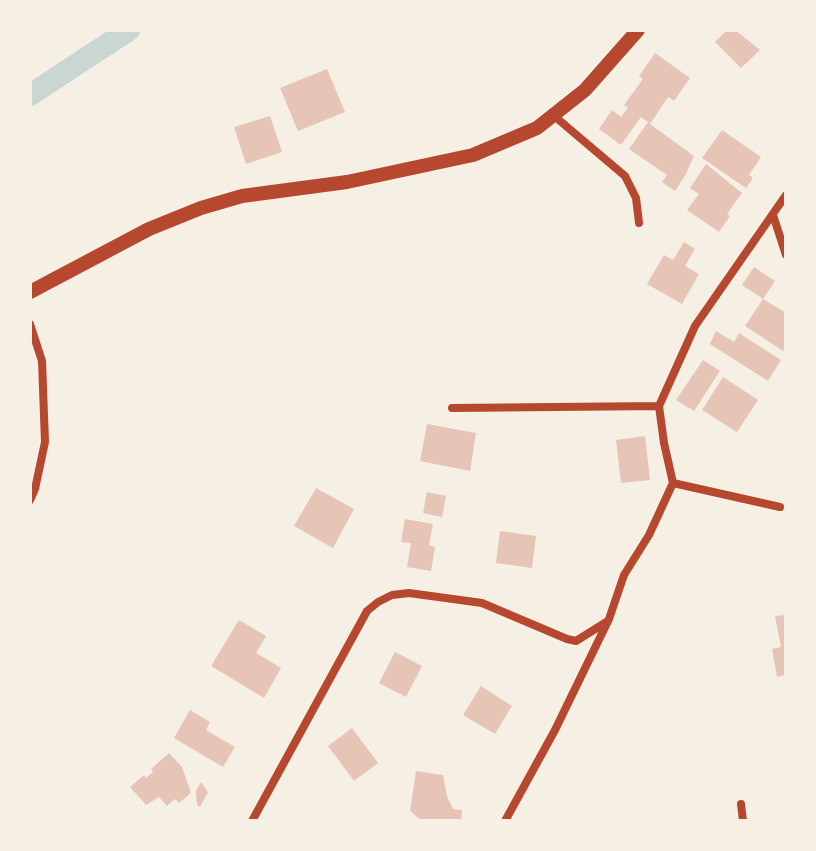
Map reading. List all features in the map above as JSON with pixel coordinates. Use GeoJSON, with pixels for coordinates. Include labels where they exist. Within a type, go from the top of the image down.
{"type":"FeatureCollection","features":[{"type":"Feature","properties":{"kind":"street"},"geometry":{"type":"LineString","coordinates":[[30,292],[149,229],[201,208],[242,196],[347,182],[473,155],[537,128],[585,90],[638,30]]}},
{"type":"Feature","properties":{"kind":"street"},"geometry":{"type":"LineString","coordinates":[[553,115],[625,176],[636,198],[639,223]]}},
{"type":"Feature","properties":{"kind":"street"},"geometry":{"type":"LineString","coordinates":[[505,821],[555,730],[609,619],[624,575],[649,535],[673,483],[659,406],[695,326],[786,195]]}},
{"type":"Feature","properties":{"kind":"street"},"geometry":{"type":"LineString","coordinates":[[773,215],[786,255]]}},
{"type":"Feature","properties":{"kind":"street"},"geometry":{"type":"LineString","coordinates":[[30,324],[42,361],[45,442],[30,500]]}},
{"type":"Feature","properties":{"kind":"street"},"geometry":{"type":"LineString","coordinates":[[452,408],[659,406]]}},
{"type":"Feature","properties":{"kind":"street"},"geometry":{"type":"LineString","coordinates":[[673,483],[780,507]]}},
{"type":"Feature","properties":{"kind":"street"},"geometry":{"type":"LineString","coordinates":[[252,821],[367,611],[378,602],[392,595],[409,593],[482,603],[576,641],[609,619]]}},
{"type":"Feature","properties":{"kind":"street"},"geometry":{"type":"LineString","coordinates":[[741,804],[743,821]]}},
{"type":"Feature","properties":{"kind":"building"},"geometry":{"type":"Polygon","coordinates":[[[727,30],[735,30],[760,50],[741,68],[715,42],[727,30]]]}},
{"type":"Feature","properties":{"kind":"building"},"geometry":{"type":"Polygon","coordinates":[[[655,53],[690,78],[674,101],[668,97],[650,124],[694,156],[675,191],[662,182],[667,175],[629,149],[648,122],[641,117],[621,145],[599,129],[612,110],[621,117],[628,108],[624,105],[643,79],[639,76],[655,53]]]}},
{"type":"Feature","properties":{"kind":"building"},"geometry":{"type":"Polygon","coordinates":[[[327,69],[345,112],[298,131],[280,88],[327,69]]]}},
{"type":"Feature","properties":{"kind":"building"},"geometry":{"type":"Polygon","coordinates":[[[270,116],[282,152],[246,164],[234,127],[270,116]]]}},
{"type":"Feature","properties":{"kind":"building"},"geometry":{"type":"Polygon","coordinates":[[[722,130],[761,157],[749,175],[753,178],[746,188],[702,158],[722,130]]]}},
{"type":"Feature","properties":{"kind":"building"},"geometry":{"type":"Polygon","coordinates":[[[706,164],[742,193],[719,232],[687,210],[699,194],[690,188],[706,164]]]}},
{"type":"Feature","properties":{"kind":"building"},"geometry":{"type":"Polygon","coordinates":[[[684,242],[695,249],[685,266],[699,274],[682,304],[647,284],[664,255],[673,260],[684,242]]]}},
{"type":"Feature","properties":{"kind":"building"},"geometry":{"type":"Polygon","coordinates":[[[754,267],[775,281],[763,299],[742,285],[754,267]]]}},
{"type":"Feature","properties":{"kind":"building"},"geometry":{"type":"Polygon","coordinates":[[[763,299],[786,313],[786,347],[783,351],[745,326],[763,299]]]}},
{"type":"Feature","properties":{"kind":"building"},"geometry":{"type":"Polygon","coordinates":[[[716,331],[734,342],[739,333],[781,360],[768,381],[710,344],[716,331]]]}},
{"type":"Feature","properties":{"kind":"building"},"geometry":{"type":"Polygon","coordinates":[[[703,360],[720,371],[694,411],[676,400],[703,360]]]}},
{"type":"Feature","properties":{"kind":"building"},"geometry":{"type":"Polygon","coordinates":[[[723,377],[758,400],[737,432],[702,410],[723,377]]]}},
{"type":"Feature","properties":{"kind":"building"},"geometry":{"type":"Polygon","coordinates":[[[427,424],[476,433],[470,471],[420,461],[427,424]]]}},
{"type":"Feature","properties":{"kind":"building"},"geometry":{"type":"Polygon","coordinates":[[[645,436],[650,480],[621,483],[616,440],[645,436]]]}},
{"type":"Feature","properties":{"kind":"building"},"geometry":{"type":"Polygon","coordinates":[[[316,488],[354,509],[333,548],[294,526],[316,488]]]}},
{"type":"Feature","properties":{"kind":"building"},"geometry":{"type":"Polygon","coordinates":[[[427,492],[446,496],[442,517],[423,513],[427,492]]]}},
{"type":"Feature","properties":{"kind":"building"},"geometry":{"type":"Polygon","coordinates":[[[405,519],[433,524],[429,545],[435,547],[431,571],[407,567],[411,543],[401,542],[405,519]]]}},
{"type":"Feature","properties":{"kind":"building"},"geometry":{"type":"Polygon","coordinates":[[[500,531],[536,536],[532,568],[496,563],[500,531]]]}},
{"type":"Feature","properties":{"kind":"building"},"geometry":{"type":"Polygon","coordinates":[[[786,615],[786,675],[777,677],[772,649],[781,647],[775,616],[786,615]]]}},
{"type":"Feature","properties":{"kind":"building"},"geometry":{"type":"Polygon","coordinates":[[[239,620],[266,636],[256,653],[281,668],[264,698],[211,666],[239,620]]]}},
{"type":"Feature","properties":{"kind":"building"},"geometry":{"type":"Polygon","coordinates":[[[395,652],[422,666],[406,697],[379,683],[395,652]]]}},
{"type":"Feature","properties":{"kind":"building"},"geometry":{"type":"Polygon","coordinates":[[[481,686],[512,706],[495,734],[463,715],[481,686]]]}},
{"type":"Feature","properties":{"kind":"building"},"geometry":{"type":"Polygon","coordinates":[[[190,710],[210,722],[206,730],[235,747],[223,767],[174,738],[190,710]]]}},
{"type":"Feature","properties":{"kind":"building"},"geometry":{"type":"Polygon","coordinates":[[[352,728],[378,763],[354,781],[328,746],[352,728]]]}},
{"type":"Feature","properties":{"kind":"building"},"geometry":{"type":"Polygon","coordinates":[[[169,753],[182,767],[191,793],[179,803],[175,799],[167,806],[159,797],[146,805],[130,787],[144,775],[146,778],[153,772],[151,769],[169,753]]]}},
{"type":"Feature","properties":{"kind":"building"},"geometry":{"type":"Polygon","coordinates":[[[416,771],[443,775],[453,809],[462,810],[461,821],[422,821],[410,811],[416,771]]]}},
{"type":"Feature","properties":{"kind":"building"},"geometry":{"type":"Polygon","coordinates":[[[201,782],[208,792],[200,807],[197,805],[196,791],[201,782]]]}},
{"type":"Feature","properties":{"kind":"waterway"},"geometry":{"type":"LineString","coordinates":[[30,95],[129,30]]}}]}
